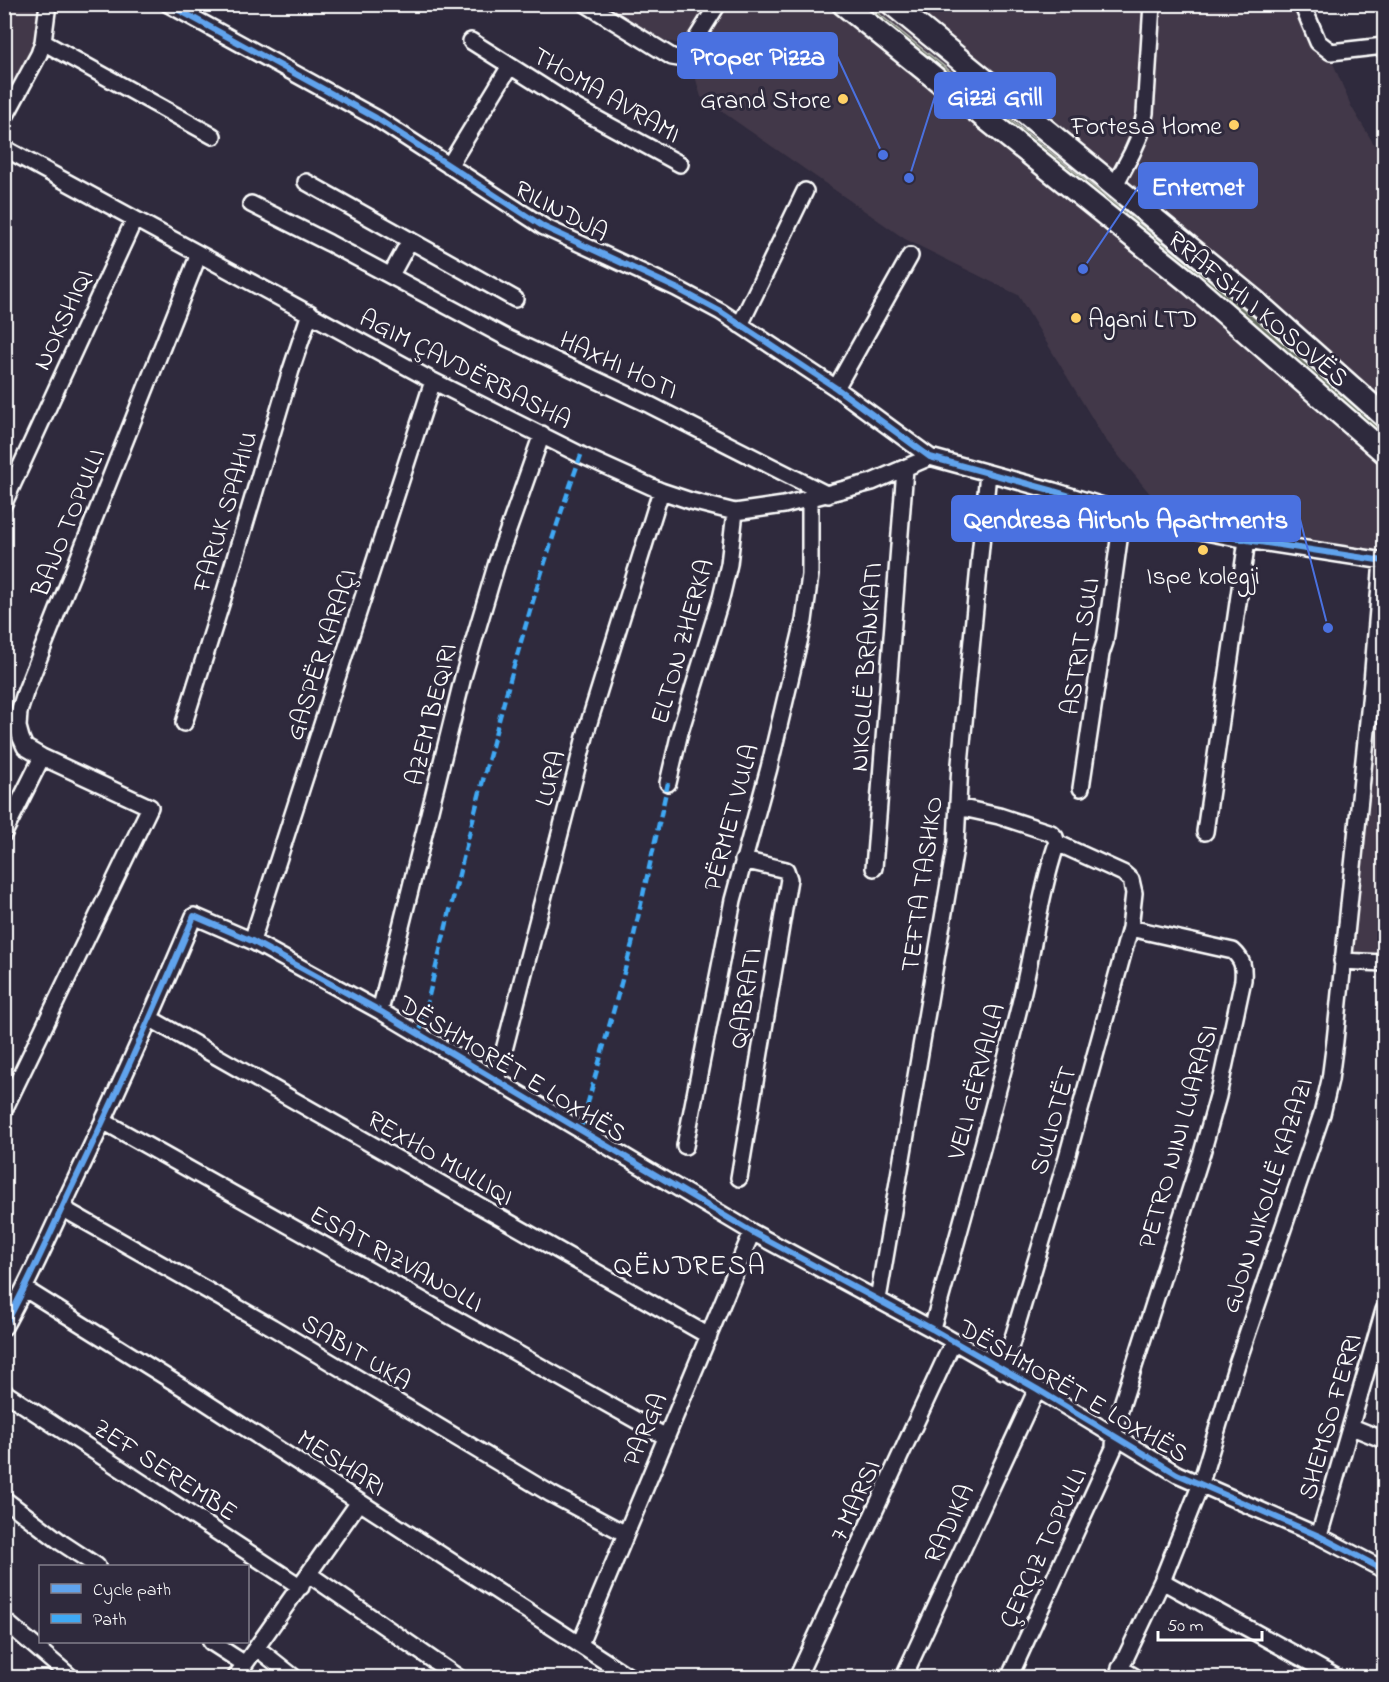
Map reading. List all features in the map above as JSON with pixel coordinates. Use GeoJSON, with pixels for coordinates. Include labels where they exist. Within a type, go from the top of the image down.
{"type":"FeatureCollection","features":[{"type":"Feature","properties":{"kind":"highway","name":"RRAFSHI I KOSOVËS"},"geometry":{"type":"LineString","coordinates":[[843,4],[1189,282],[1384,452]]}},
{"type":"Feature","properties":{"kind":"highway","name":"RRAFSHI I KOSOVËS"},"geometry":{"type":"LineString","coordinates":[[892,4],[1255,301],[1384,416]]}},
{"type":"Feature","properties":{"kind":"street"},"geometry":{"type":"LineString","coordinates":[[4,119],[39,54],[43,42],[48,4]]}},
{"type":"Feature","properties":{"kind":"street","name":"RILINDJA"},"geometry":{"type":"LineString","coordinates":[[168,4],[376,118],[544,227],[676,288],[741,325],[836,388],[930,457]]}},
{"type":"Feature","properties":{"kind":"street"},"geometry":{"type":"LineString","coordinates":[[586,4],[672,57],[678,58],[686,55],[718,4]]}},
{"type":"Feature","properties":{"kind":"street"},"geometry":{"type":"LineString","coordinates":[[1115,185],[1140,135],[1145,113],[1152,4]]}},
{"type":"Feature","properties":{"kind":"street"},"geometry":{"type":"LineString","coordinates":[[1302,4],[1318,42],[1331,52],[1384,46]]}},
{"type":"Feature","properties":{"kind":"street","name":"THOMA AVRAMI"},"geometry":{"type":"LineString","coordinates":[[471,41],[575,107],[680,164]]}},
{"type":"Feature","properties":{"kind":"street"},"geometry":{"type":"LineString","coordinates":[[43,42],[213,136]]}},
{"type":"Feature","properties":{"kind":"street","name":"THOMA AVRAMI"},"geometry":{"type":"LineString","coordinates":[[449,166],[510,66]]}},
{"type":"Feature","properties":{"kind":"street","name":"AGIM ÇAVDËRBASHA"},"geometry":{"type":"LineString","coordinates":[[4,148],[433,381],[581,455],[661,491],[735,512],[810,499],[872,483],[930,457]]}},
{"type":"Feature","properties":{"kind":"street"},"geometry":{"type":"LineString","coordinates":[[306,182],[515,299]]}},
{"type":"Feature","properties":{"kind":"street"},"geometry":{"type":"LineString","coordinates":[[741,325],[805,191]]}},
{"type":"Feature","properties":{"kind":"street","name":"HAXHI HOTI"},"geometry":{"type":"LineString","coordinates":[[251,204],[391,275],[507,338],[650,405],[828,495]]}},
{"type":"Feature","properties":{"kind":"street","name":"NOKSHIQI"},"geometry":{"type":"LineString","coordinates":[[4,503],[134,220]]}},
{"type":"Feature","properties":{"kind":"street"},"geometry":{"type":"LineString","coordinates":[[391,275],[410,240]]}},
{"type":"Feature","properties":{"kind":"street","name":"BAJO TOPULLI"},"geometry":{"type":"LineString","coordinates":[[4,1110],[150,807],[42,757],[26,747],[18,727],[19,712],[199,255]]}},
{"type":"Feature","properties":{"kind":"street"},"geometry":{"type":"LineString","coordinates":[[836,388],[910,256]]}},
{"type":"Feature","properties":{"kind":"street","name":"FARUK SPAHIU"},"geometry":{"type":"LineString","coordinates":[[184,723],[310,313]]}},
{"type":"Feature","properties":{"kind":"street","name":"GASPËR KARAÇI"},"geometry":{"type":"LineString","coordinates":[[252,941],[433,381]]}},
{"type":"Feature","properties":{"kind":"street","name":"AZEM BEQIRI"},"geometry":{"type":"LineString","coordinates":[[380,1011],[463,677],[498,559],[542,434]]}},
{"type":"Feature","properties":{"kind":"street"},"geometry":{"type":"LineString","coordinates":[[930,457],[1159,523],[1247,540],[1383,561]]}},
{"type":"Feature","properties":{"kind":"street","name":"NIKOLLË BRANKATI"},"geometry":{"type":"LineString","coordinates":[[874,868],[905,470]]}},
{"type":"Feature","properties":{"kind":"street","name":"TEFTA TASHKO"},"geometry":{"type":"LineString","coordinates":[[878,1299],[951,876],[988,473]]}},
{"type":"Feature","properties":{"kind":"street","name":"LURA"},"geometry":{"type":"LineString","coordinates":[[496,1081],[587,729],[661,491]]}},
{"type":"Feature","properties":{"kind":"street","name":"PËRMET VULA"},"geometry":{"type":"LineString","coordinates":[[685,1146],[733,900],[769,768],[804,621],[810,575],[810,499]]}},
{"type":"Feature","properties":{"kind":"street","name":"ELTON ZHERKA"},"geometry":{"type":"LineString","coordinates":[[668,783],[680,732],[722,598],[729,564],[735,512]]}},
{"type":"Feature","properties":{"kind":"street","name":"ASTRIT SULI"},"geometry":{"type":"LineString","coordinates":[[1081,788],[1124,512]]}},
{"type":"Feature","properties":{"kind":"street"},"geometry":{"type":"LineString","coordinates":[[1205,832],[1247,540]]}},
{"type":"Feature","properties":{"kind":"street","name":"GJON NIKOLLË KAZAZI"},"geometry":{"type":"LineString","coordinates":[[1118,1673],[1162,1581],[1200,1486],[1237,1364],[1322,1114],[1332,1060],[1383,561]]}},
{"type":"Feature","properties":{"kind":"street"},"geometry":{"type":"LineString","coordinates":[[4,833],[42,757]]}},
{"type":"Feature","properties":{"kind":"street"},"geometry":{"type":"LineString","coordinates":[[958,807],[999,816],[1041,829],[1051,833],[1057,843]]}},
{"type":"Feature","properties":{"kind":"street","name":"SULIOTËT"},"geometry":{"type":"LineString","coordinates":[[1003,1371],[1066,1161],[1130,928],[1134,893],[1131,880],[1123,873],[1057,843]]}},
{"type":"Feature","properties":{"kind":"street","name":"VELI GËRVALLA"},"geometry":{"type":"LineString","coordinates":[[932,1329],[1000,1084],[1040,904],[1057,843]]}},
{"type":"Feature","properties":{"kind":"street","name":"QABRATI"},"geometry":{"type":"LineString","coordinates":[[739,1178],[789,879],[786,870],[743,860]]}},
{"type":"Feature","properties":{"kind":"street","name":"DËSHMORËT E LOXHËS"},"geometry":{"type":"LineString","coordinates":[[4,1327],[25,1289],[104,1121],[194,916],[252,941],[380,1011],[752,1232],[932,1329],[1037,1389],[1177,1474],[1319,1536],[1384,1570]]}},
{"type":"Feature","properties":{"kind":"street","name":"PETRO NINI LUARASI"},"geometry":{"type":"LineString","coordinates":[[1114,1436],[1115,1426],[1196,1173],[1218,1096],[1244,967],[1241,958],[1233,951],[1130,928]]}},
{"type":"Feature","properties":{"kind":"street"},"geometry":{"type":"LineString","coordinates":[[1342,961],[1384,963]]}},
{"type":"Feature","properties":{"kind":"street","name":"REXHO MULLIQI"},"geometry":{"type":"LineString","coordinates":[[150,1019],[709,1336]]}},
{"type":"Feature","properties":{"kind":"street","name":"ESAT RIZVANOLLI"},"geometry":{"type":"LineString","coordinates":[[104,1121],[666,1437]]}},
{"type":"Feature","properties":{"kind":"street","name":"SABIT UKA"},"geometry":{"type":"LineString","coordinates":[[62,1208],[241,1309],[551,1494],[626,1534]]}},
{"type":"Feature","properties":{"kind":"street","name":"PARGA"},"geometry":{"type":"LineString","coordinates":[[580,1644],[752,1232]]}},
{"type":"Feature","properties":{"kind":"street","name":"MESHARI"},"geometry":{"type":"LineString","coordinates":[[25,1289],[190,1392],[631,1677]]}},
{"type":"Feature","properties":{"kind":"street","name":"SHEMSO FERRI"},"geometry":{"type":"LineString","coordinates":[[1319,1536],[1384,1310]]}},
{"type":"Feature","properties":{"kind":"street","name":"7 MARSI"},"geometry":{"type":"LineString","coordinates":[[797,1677],[953,1342]]}},
{"type":"Feature","properties":{"kind":"street","name":"RADIKA"},"geometry":{"type":"LineString","coordinates":[[903,1677],[1037,1389]]}},
{"type":"Feature","properties":{"kind":"street","name":"ZEF SEREMBE"},"geometry":{"type":"LineString","coordinates":[[4,1392],[459,1677]]}},
{"type":"Feature","properties":{"kind":"street"},"geometry":{"type":"LineString","coordinates":[[1352,1427],[1384,1440]]}},
{"type":"Feature","properties":{"kind":"street","name":"ÇERÇIZ TOPULLI"},"geometry":{"type":"LineString","coordinates":[[1009,1677],[1112,1453],[1114,1436]]}},
{"type":"Feature","properties":{"kind":"street"},"geometry":{"type":"LineString","coordinates":[[4,1499],[95,1565]]}},
{"type":"Feature","properties":{"kind":"street"},"geometry":{"type":"LineString","coordinates":[[235,1677],[359,1502]]}},
{"type":"Feature","properties":{"kind":"street"},"geometry":{"type":"LineString","coordinates":[[1162,1581],[1338,1677]]}},
{"type":"Feature","properties":{"kind":"street"},"geometry":{"type":"LineString","coordinates":[[4,1620],[72,1677]]}},
{"type":"Feature","properties":{"kind":"street"},"geometry":{"type":"LineString","coordinates":[[214,1643],[245,1664]]}},
{"type":"Feature","properties":{"kind":"street"},"geometry":{"type":"LineString","coordinates":[[257,1648],[295,1677]]}},
{"type":"Feature","properties":{"kind":"street"},"geometry":{"type":"LineString","coordinates":[[1118,1673],[1137,1677]]}},
{"type":"Feature","properties":{"kind":"shaded area"},"geometry":{"type":"Polygon","coordinates":[[[5,5],[45,5],[32,46],[5,100],[5,5]]]}},
{"type":"Feature","properties":{"kind":"shaded area"},"geometry":{"type":"Polygon","coordinates":[[[601,5],[1302,5],[1330,56],[1351,106],[1384,161],[1384,963],[1342,961],[1381,561],[1170,518],[1104,438],[1018,295],[905,239],[701,97],[693,69],[695,46],[658,40],[601,5]]]}},
{"type":"Feature","properties":{"kind":"green space"},"geometry":{"type":"Polygon","coordinates":[[[857,5],[868,5],[1228,295],[1384,429],[1384,440],[857,5]]]}},
{"type":"Feature","properties":{"kind":"marked path"},"geometry":{"type":"LineString","coordinates":[[419,1035],[513,670],[581,455]]}},
{"type":"Feature","properties":{"kind":"marked path"},"geometry":{"type":"LineString","coordinates":[[580,1131],[632,944],[668,783]]}},
{"type":"Feature","properties":{"kind":"cycle path"},"geometry":{"type":"LineString","coordinates":[[168,4],[376,118],[544,227],[676,288],[721,312],[836,388],[930,457],[1159,523],[1247,540],[1384,561]]}},
{"type":"Feature","properties":{"kind":"cycle path"},"geometry":{"type":"LineString","coordinates":[[4,1327],[102,1123],[194,916],[252,941],[380,1011],[752,1232],[932,1329],[1037,1389],[1177,1474],[1319,1536],[1384,1570]]}},
{"type":"Feature","properties":{"kind":"place","name":"Grand Store"},"geometry":{"type":"Point","coordinates":[843,99]}},
{"type":"Feature","properties":{"kind":"place","name":"Fortesa Home"},"geometry":{"type":"Point","coordinates":[1234,125]}},
{"type":"Feature","properties":{"kind":"place","name":"Proper Pizza"},"geometry":{"type":"Point","coordinates":[883,155]}},
{"type":"Feature","properties":{"kind":"place","name":"Gizzi Grill"},"geometry":{"type":"Point","coordinates":[909,178]}},
{"type":"Feature","properties":{"kind":"place","name":"Enternet"},"geometry":{"type":"Point","coordinates":[1083,269]}},
{"type":"Feature","properties":{"kind":"place","name":"Agani LTD"},"geometry":{"type":"Point","coordinates":[1076,318]}},
{"type":"Feature","properties":{"kind":"place","name":"Ispe kolegji"},"geometry":{"type":"Point","coordinates":[1203,550]}},
{"type":"Feature","properties":{"kind":"place","name":"Qendresa Airbnb Apartments"},"geometry":{"type":"Point","coordinates":[1328,628]}},
{"type":"Feature","properties":{"kind":"district","name":"QËNDRESA"},"geometry":{"type":"Point","coordinates":[690,1264]}}]}
